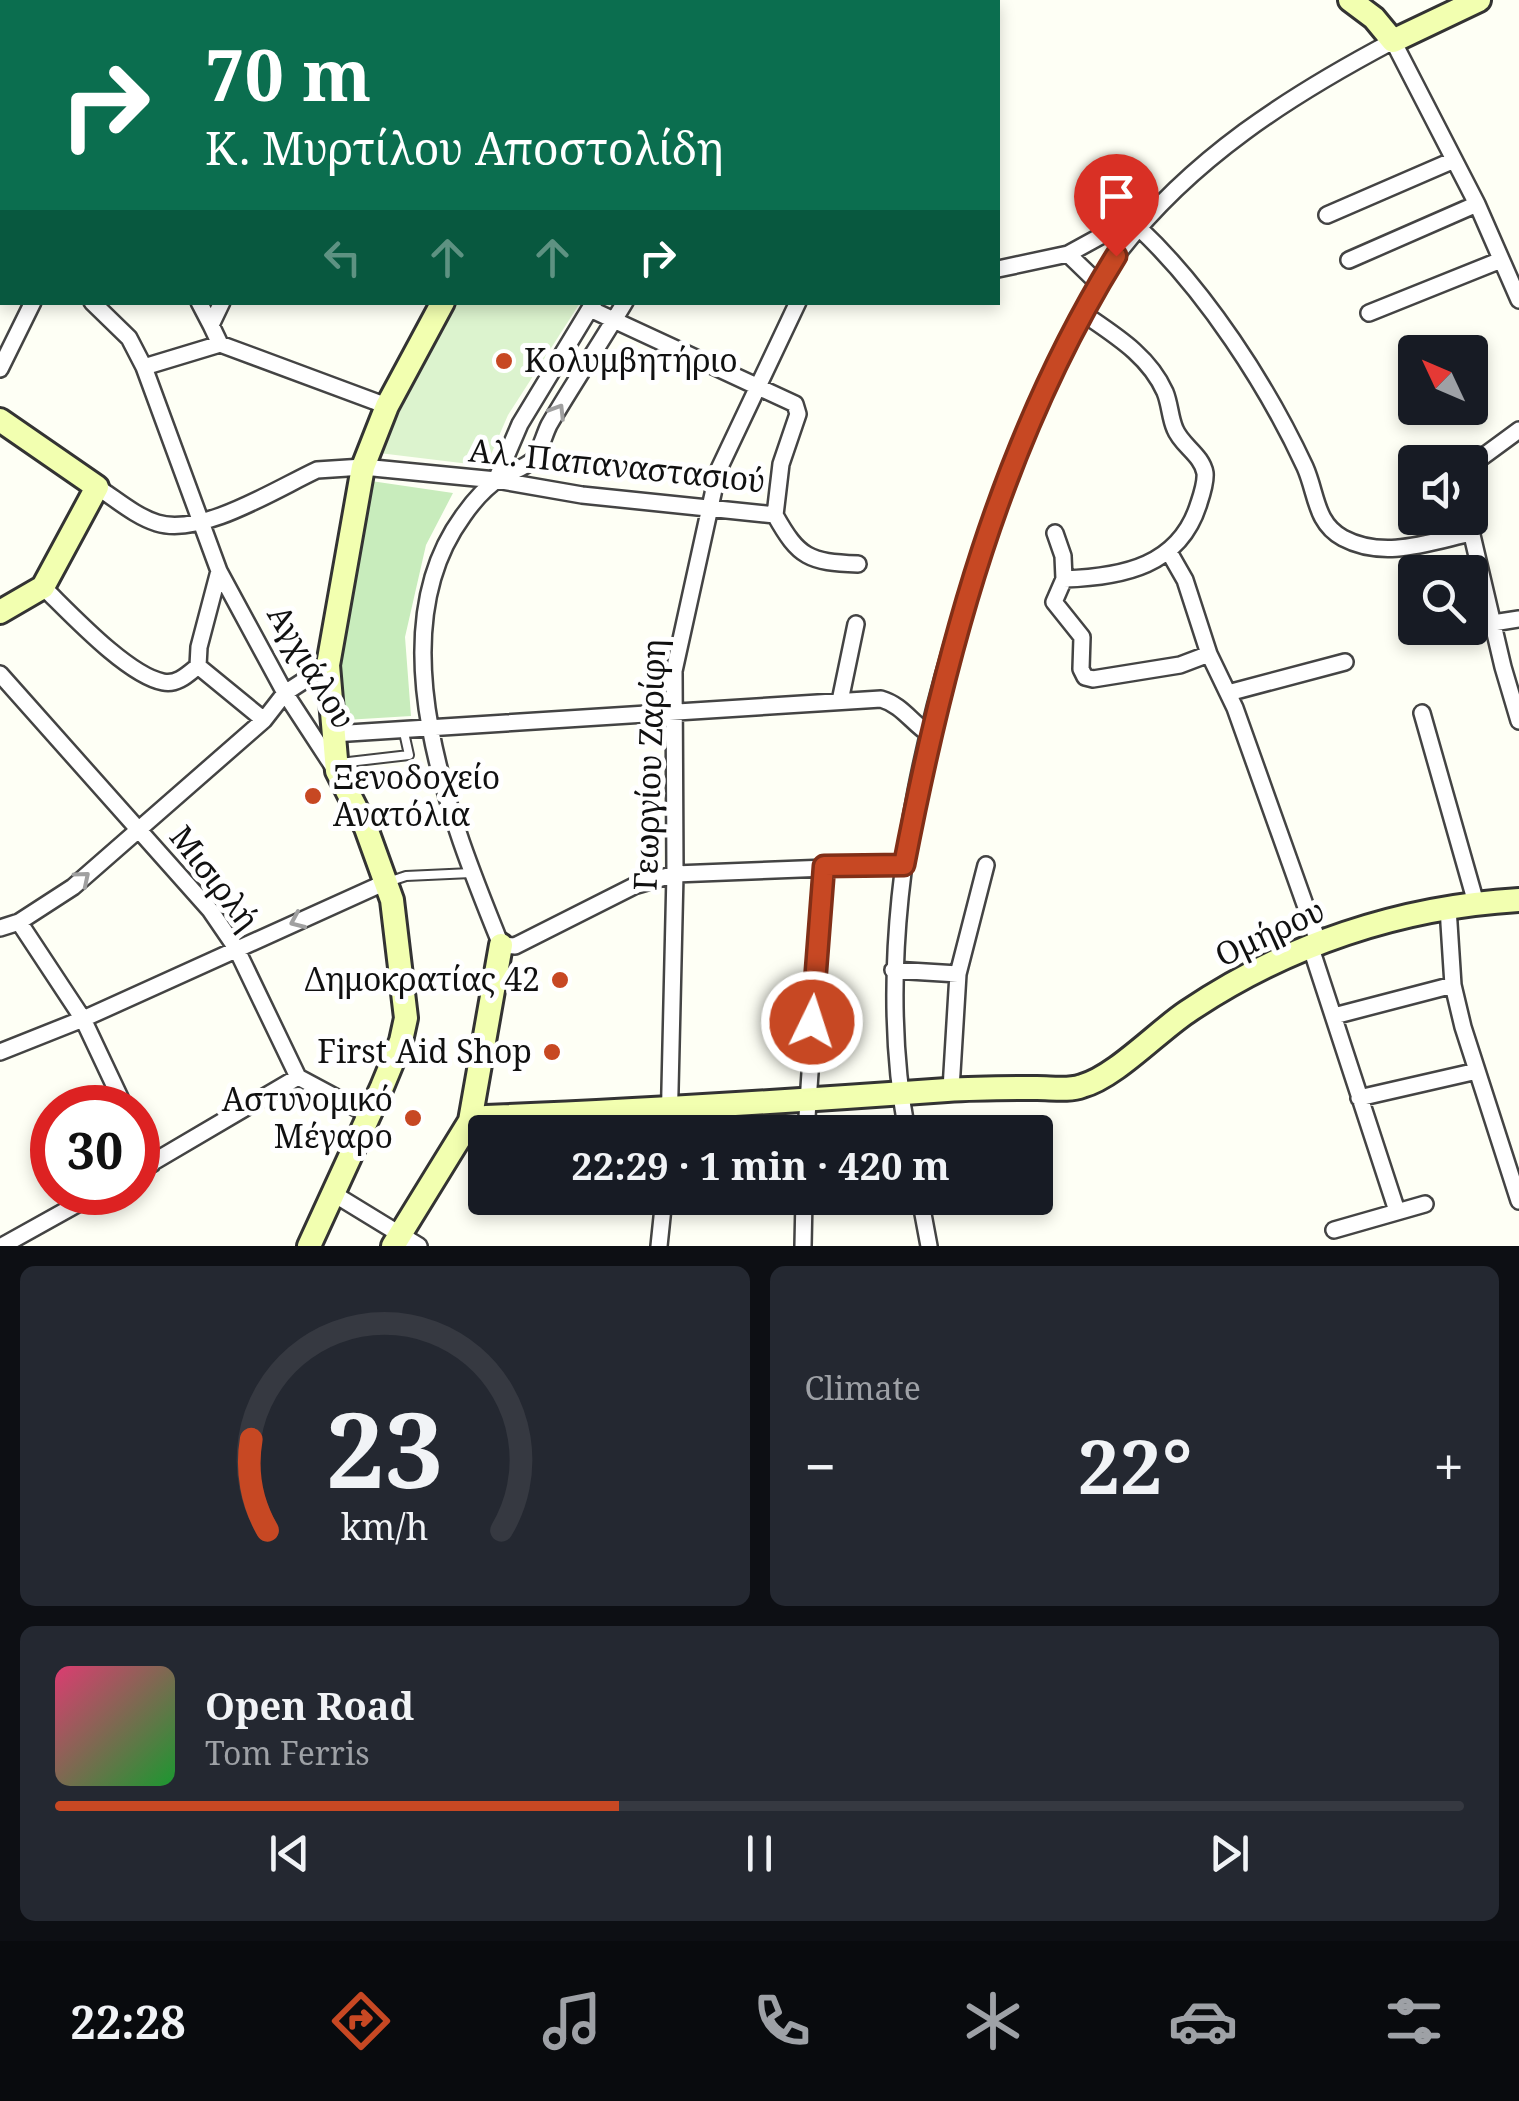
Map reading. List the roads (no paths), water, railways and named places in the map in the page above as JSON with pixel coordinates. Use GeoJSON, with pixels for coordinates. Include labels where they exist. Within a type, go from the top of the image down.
{"type":"FeatureCollection","features":[{"type":"Feature","properties":{"kind":"street"},"geometry":{"type":"LineString","coordinates":[[1350,0],[1374,18],[1392,41],[1477,204],[1519,300]]}},
{"type":"Feature","properties":{"kind":"street"},"geometry":{"type":"LineString","coordinates":[[904,1115],[893,970],[904,865],[929,734],[972,572],[1048,378],[1099,284],[1139,228],[1186,180],[1246,128],[1294,96],[1392,41],[1479,0]]}},
{"type":"Feature","properties":{"kind":"street"},"geometry":{"type":"LineString","coordinates":[[1327,215],[1454,160]]}},
{"type":"Feature","properties":{"kind":"street"},"geometry":{"type":"LineString","coordinates":[[1349,260],[1477,204]]}},
{"type":"Feature","properties":{"kind":"street"},"geometry":{"type":"LineString","coordinates":[[1000,268],[1068,254],[1110,231],[1139,228]]}},
{"type":"Feature","properties":{"kind":"street"},"geometry":{"type":"LineString","coordinates":[[1139,228],[1172,263],[1252,369],[1295,445],[1312,483],[1318,510],[1329,528],[1353,543],[1381,549],[1432,535]]}},
{"type":"Feature","properties":{"kind":"street"},"geometry":{"type":"LineString","coordinates":[[1068,254],[1099,284]]}},
{"type":"Feature","properties":{"kind":"street"},"geometry":{"type":"LineString","coordinates":[[1370,313],[1501,260]]}},
{"type":"Feature","properties":{"kind":"street"},"geometry":{"type":"LineString","coordinates":[[0,369],[32,305]]}},
{"type":"Feature","properties":{"kind":"street","name":"Αγχιάλου"},"geometry":{"type":"LineString","coordinates":[[95,305],[129,338],[144,367],[219,571],[285,693],[336,767],[366,828],[395,919],[406,1018],[401,1041],[309,1246]]}},
{"type":"Feature","properties":{"kind":"street"},"geometry":{"type":"LineString","coordinates":[[201,305],[220,344]]}},
{"type":"Feature","properties":{"kind":"street"},"geometry":{"type":"LineString","coordinates":[[211,325],[221,305]]}},
{"type":"Feature","properties":{"kind":"street"},"geometry":{"type":"LineString","coordinates":[[336,767],[328,665],[363,467],[387,406],[441,305]]}},
{"type":"Feature","properties":{"kind":"street"},"geometry":{"type":"LineString","coordinates":[[486,1115],[508,946],[472,873],[428,726],[422,646],[432,587],[463,515],[496,480],[534,459],[549,426],[624,305]]}},
{"type":"Feature","properties":{"kind":"street","name":"Γεωργίου Ζαρίφη"},"geometry":{"type":"LineString","coordinates":[[670,1115],[674,671],[722,457],[797,305]]}},
{"type":"Feature","properties":{"kind":"street"},"geometry":{"type":"LineString","coordinates":[[496,480],[520,424],[592,306],[758,386]]}},
{"type":"Feature","properties":{"kind":"street"},"geometry":{"type":"LineString","coordinates":[[1064,579],[1098,578],[1130,571],[1169,552],[1185,536],[1196,514],[1205,473],[1200,460],[1176,433],[1156,372],[1119,338],[1084,314]]}},
{"type":"Feature","properties":{"kind":"street"},"geometry":{"type":"LineString","coordinates":[[144,367],[220,344],[387,406]]}},
{"type":"Feature","properties":{"kind":"street","name":"Αλ. Παπαναστασιού"},"geometry":{"type":"LineString","coordinates":[[200,524],[320,469],[363,467],[775,515],[781,464],[798,414],[795,404],[758,386]]}},
{"type":"Feature","properties":{"kind":"street"},"geometry":{"type":"LineString","coordinates":[[0,420],[156,523],[200,524]]}},
{"type":"Feature","properties":{"kind":"street"},"geometry":{"type":"LineString","coordinates":[[1488,453],[1519,430]]}},
{"type":"Feature","properties":{"kind":"street"},"geometry":{"type":"LineString","coordinates":[[0,612],[43,587],[97,487]]}},
{"type":"Feature","properties":{"kind":"street"},"geometry":{"type":"LineString","coordinates":[[775,515],[792,545],[806,557],[858,564]]}},
{"type":"Feature","properties":{"kind":"street"},"geometry":{"type":"LineString","coordinates":[[1056,533],[1064,579],[1054,602],[1080,634],[1084,677],[1093,679],[1180,664],[1210,654]]}},
{"type":"Feature","properties":{"kind":"street"},"geometry":{"type":"LineString","coordinates":[[1471,535],[1502,667],[1519,721]]}},
{"type":"Feature","properties":{"kind":"street"},"geometry":{"type":"LineString","coordinates":[[1169,552],[1185,580],[1228,694],[1314,943],[1397,1211]]}},
{"type":"Feature","properties":{"kind":"street"},"geometry":{"type":"LineString","coordinates":[[198,666],[199,647],[219,571]]}},
{"type":"Feature","properties":{"kind":"street"},"geometry":{"type":"LineString","coordinates":[[43,587],[111,651],[154,679],[176,682],[198,666]]}},
{"type":"Feature","properties":{"kind":"street"},"geometry":{"type":"LineString","coordinates":[[1493,623],[1519,619]]}},
{"type":"Feature","properties":{"kind":"street"},"geometry":{"type":"LineString","coordinates":[[840,701],[856,624]]}},
{"type":"Feature","properties":{"kind":"street"},"geometry":{"type":"LineString","coordinates":[[1502,667],[1519,661]]}},
{"type":"Feature","properties":{"kind":"street"},"geometry":{"type":"LineString","coordinates":[[1228,694],[1345,662]]}},
{"type":"Feature","properties":{"kind":"street"},"geometry":{"type":"LineString","coordinates":[[0,928],[19,922],[72,887],[264,720],[285,693],[328,665]]}},
{"type":"Feature","properties":{"kind":"street"},"geometry":{"type":"LineString","coordinates":[[198,666],[264,720]]}},
{"type":"Feature","properties":{"kind":"street","name":"Μισιρλή"},"geometry":{"type":"LineString","coordinates":[[0,674],[210,910],[236,948],[298,1077]]}},
{"type":"Feature","properties":{"kind":"street"},"geometry":{"type":"LineString","coordinates":[[333,734],[890,701],[929,734]]}},
{"type":"Feature","properties":{"kind":"street"},"geometry":{"type":"LineString","coordinates":[[1422,713],[1476,902]]}},
{"type":"Feature","properties":{"kind":"street"},"geometry":{"type":"LineString","coordinates":[[709,1115],[807,1100],[951,1090],[958,974],[986,864]]}},
{"type":"Feature","properties":{"kind":"street"},"geometry":{"type":"LineString","coordinates":[[508,946],[634,886],[675,874],[904,865]]}},
{"type":"Feature","properties":{"kind":"street"},"geometry":{"type":"LineString","coordinates":[[807,1115],[824,866]]}},
{"type":"Feature","properties":{"kind":"street"},"geometry":{"type":"LineString","coordinates":[[0,1052],[83,1019],[386,882]]}},
{"type":"Feature","properties":{"kind":"street","name":"Ομήρου"},"geometry":{"type":"LineString","coordinates":[[951,1090],[1075,1088],[1099,1079],[1188,1011],[1314,943],[1370,924],[1476,902],[1519,900]]}},
{"type":"Feature","properties":{"kind":"street"},"geometry":{"type":"LineString","coordinates":[[1448,908],[1453,986],[1477,1072],[1511,1153],[1519,1200]]}},
{"type":"Feature","properties":{"kind":"street"},"geometry":{"type":"LineString","coordinates":[[19,922],[83,1019],[114,1085]]}},
{"type":"Feature","properties":{"kind":"street"},"geometry":{"type":"LineString","coordinates":[[407,1243],[470,1120],[508,946]]}},
{"type":"Feature","properties":{"kind":"street"},"geometry":{"type":"LineString","coordinates":[[893,970],[958,974]]}},
{"type":"Feature","properties":{"kind":"street"},"geometry":{"type":"LineString","coordinates":[[1334,1016],[1453,986]]}},
{"type":"Feature","properties":{"kind":"street"},"geometry":{"type":"LineString","coordinates":[[1360,1098],[1477,1072]]}},
{"type":"Feature","properties":{"kind":"street"},"geometry":{"type":"LineString","coordinates":[[160,1159],[298,1077],[369,1115]]}},
{"type":"Feature","properties":{"kind":"street"},"geometry":{"type":"LineString","coordinates":[[407,1243],[468,1153]]}},
{"type":"Feature","properties":{"kind":"street"},"geometry":{"type":"LineString","coordinates":[[334,1194],[407,1243]]}},
{"type":"Feature","properties":{"kind":"street"},"geometry":{"type":"LineString","coordinates":[[1334,1230],[1425,1204]]}},
{"type":"Feature","properties":{"kind":"street"},"geometry":{"type":"LineString","coordinates":[[2,1246],[58,1215]]}},
{"type":"Feature","properties":{"kind":"street"},"geometry":{"type":"LineString","coordinates":[[659,1246],[662,1215]]}},
{"type":"Feature","properties":{"kind":"street"},"geometry":{"type":"LineString","coordinates":[[803,1246],[804,1215]]}},
{"type":"Feature","properties":{"kind":"street"},"geometry":{"type":"LineString","coordinates":[[923,1215],[929,1246]]}},
{"type":"Feature","properties":{"kind":"lane"},"geometry":{"type":"LineString","coordinates":[[336,767],[409,755],[402,728]]}},
{"type":"Feature","properties":{"kind":"lane"},"geometry":{"type":"LineString","coordinates":[[386,882],[406,876],[472,873]]}},
{"type":"Feature","properties":{"kind":"place","name":"Κολυμβητήριο"},"geometry":{"type":"Point","coordinates":[504,361]}},
{"type":"Feature","properties":{"kind":"place","name":"Ξενοδοχείο Ανατόλια"},"geometry":{"type":"Point","coordinates":[313,796]}},
{"type":"Feature","properties":{"kind":"place","name":"Δημοκρατίας 42"},"geometry":{"type":"Point","coordinates":[560,980]}},
{"type":"Feature","properties":{"kind":"place","name":"First Aid Shop"},"geometry":{"type":"Point","coordinates":[552,1052]}},
{"type":"Feature","properties":{"kind":"place","name":"Αστυνομικό Μέγαρο"},"geometry":{"type":"Point","coordinates":[413,1118]}}]}
